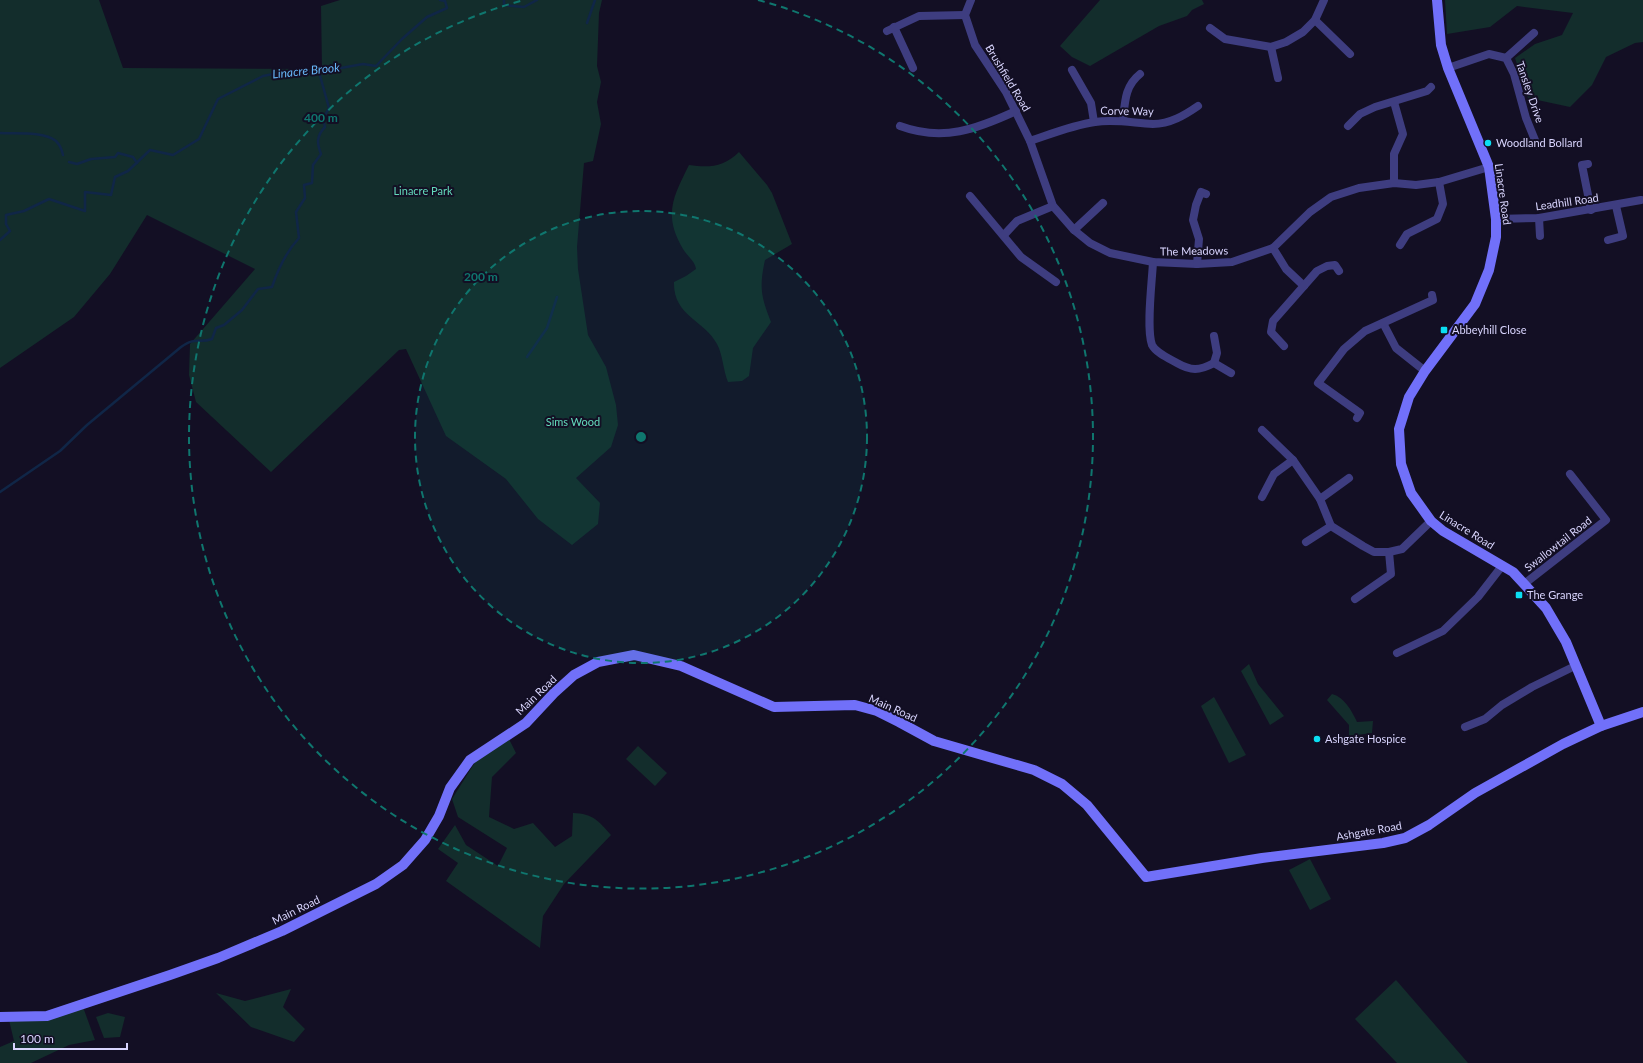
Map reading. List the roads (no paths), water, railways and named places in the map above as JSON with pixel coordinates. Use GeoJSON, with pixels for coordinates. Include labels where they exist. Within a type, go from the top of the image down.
{"type":"FeatureCollection","features":[{"type":"Feature","properties":{"kind":"street"},"geometry":{"type":"LineString","coordinates":[[913,68],[890,29],[919,16],[965,15],[971,0]]}},
{"type":"Feature","properties":{"kind":"street"},"geometry":{"type":"LineString","coordinates":[[1210,28],[1225,39],[1270,47],[1286,42],[1303,32],[1315,20],[1324,0]]}},
{"type":"Feature","properties":{"kind":"street","name":"Linacre Road"},"geometry":{"type":"LineString","coordinates":[[1437,0],[1441,44],[1448,68],[1489,167],[1496,219],[1496,237],[1490,270],[1475,304],[1425,371],[1409,397],[1399,429],[1401,464],[1411,493],[1431,521],[1443,531],[1513,572],[1546,608],[1566,642],[1600,726]]}},
{"type":"Feature","properties":{"kind":"street","name":"Brushfield Road"},"geometry":{"type":"LineString","coordinates":[[965,15],[975,45],[1016,111],[1030,141],[1039,167]]}},
{"type":"Feature","properties":{"kind":"street"},"geometry":{"type":"LineString","coordinates":[[1315,20],[1350,54]]}},
{"type":"Feature","properties":{"kind":"street"},"geometry":{"type":"LineString","coordinates":[[1506,58],[1534,33]]}},
{"type":"Feature","properties":{"kind":"street"},"geometry":{"type":"LineString","coordinates":[[1270,47],[1278,78]]}},
{"type":"Feature","properties":{"kind":"street","name":"Tansley Drive"},"geometry":{"type":"LineString","coordinates":[[1448,68],[1489,54],[1506,58],[1514,74],[1526,118],[1537,145]]}},
{"type":"Feature","properties":{"kind":"street"},"geometry":{"type":"LineString","coordinates":[[1072,70],[1091,103],[1094,122]]}},
{"type":"Feature","properties":{"kind":"street"},"geometry":{"type":"LineString","coordinates":[[1123,120],[1126,96],[1131,81],[1140,74]]}},
{"type":"Feature","properties":{"kind":"street"},"geometry":{"type":"LineString","coordinates":[[1348,126],[1360,114],[1375,107],[1427,91],[1431,87]]}},
{"type":"Feature","properties":{"kind":"street"},"geometry":{"type":"LineString","coordinates":[[1394,102],[1402,134],[1394,154],[1394,183]]}},
{"type":"Feature","properties":{"kind":"street","name":"Corve Way"},"geometry":{"type":"LineString","coordinates":[[1030,141],[1094,122],[1123,120],[1154,124],[1167,122],[1184,115],[1198,106]]}},
{"type":"Feature","properties":{"kind":"street"},"geometry":{"type":"LineString","coordinates":[[900,126],[912,131],[929,134],[967,131],[985,125],[1016,111]]}},
{"type":"Feature","properties":{"kind":"street"},"geometry":{"type":"LineString","coordinates":[[1588,164],[1582,165],[1591,210]]}},
{"type":"Feature","properties":{"kind":"street","name":"The Meadows"},"geometry":{"type":"LineString","coordinates":[[1039,167],[1053,206],[1074,230],[1090,243],[1110,253],[1153,262],[1197,264],[1232,262],[1272,248],[1310,212],[1331,197],[1359,188],[1394,183],[1416,185],[1439,182],[1489,167]]}},
{"type":"Feature","properties":{"kind":"street"},"geometry":{"type":"LineString","coordinates":[[1400,245],[1407,234],[1437,219],[1443,204],[1439,182]]}},
{"type":"Feature","properties":{"kind":"street"},"geometry":{"type":"LineString","coordinates":[[1197,264],[1199,239],[1193,220],[1196,205],[1201,192],[1206,194]]}},
{"type":"Feature","properties":{"kind":"street"},"geometry":{"type":"LineString","coordinates":[[970,196],[981,212],[990,218],[1021,257],[1056,282]]}},
{"type":"Feature","properties":{"kind":"street","name":"Leadhill Road"},"geometry":{"type":"LineString","coordinates":[[1496,219],[1539,218],[1616,206],[1641,200]]}},
{"type":"Feature","properties":{"kind":"street"},"geometry":{"type":"LineString","coordinates":[[1074,230],[1103,203]]}},
{"type":"Feature","properties":{"kind":"street"},"geometry":{"type":"LineString","coordinates":[[1004,235],[1017,221],[1053,206]]}},
{"type":"Feature","properties":{"kind":"street"},"geometry":{"type":"LineString","coordinates":[[1608,240],[1623,236],[1616,206]]}},
{"type":"Feature","properties":{"kind":"street"},"geometry":{"type":"LineString","coordinates":[[1539,218],[1540,236]]}},
{"type":"Feature","properties":{"kind":"street"},"geometry":{"type":"LineString","coordinates":[[1272,248],[1286,269],[1304,286]]}},
{"type":"Feature","properties":{"kind":"street"},"geometry":{"type":"LineString","coordinates":[[1153,262],[1150,333],[1153,347],[1163,355],[1189,370],[1202,369],[1214,363],[1217,353],[1214,336]]}},
{"type":"Feature","properties":{"kind":"street"},"geometry":{"type":"LineString","coordinates":[[1284,346],[1272,332],[1273,321],[1317,271],[1327,266],[1335,265],[1339,271]]}},
{"type":"Feature","properties":{"kind":"street"},"geometry":{"type":"LineString","coordinates":[[1357,418],[1360,413],[1318,383],[1344,349],[1365,331],[1434,300],[1432,295]]}},
{"type":"Feature","properties":{"kind":"street"},"geometry":{"type":"LineString","coordinates":[[1383,323],[1396,348],[1425,371]]}},
{"type":"Feature","properties":{"kind":"street"},"geometry":{"type":"LineString","coordinates":[[1214,363],[1230,373]]}},
{"type":"Feature","properties":{"kind":"street"},"geometry":{"type":"LineString","coordinates":[[1262,430],[1293,460],[1320,499],[1331,526],[1374,552],[1388,552],[1402,549],[1431,521]]}},
{"type":"Feature","properties":{"kind":"street"},"geometry":{"type":"LineString","coordinates":[[1262,497],[1274,474],[1293,460]]}},
{"type":"Feature","properties":{"kind":"street","name":"Swallowtail Road"},"geometry":{"type":"LineString","coordinates":[[1524,584],[1606,520],[1570,474]]}},
{"type":"Feature","properties":{"kind":"street"},"geometry":{"type":"LineString","coordinates":[[1320,499],[1349,478]]}},
{"type":"Feature","properties":{"kind":"street"},"geometry":{"type":"LineString","coordinates":[[1306,542],[1331,526]]}},
{"type":"Feature","properties":{"kind":"street"},"geometry":{"type":"LineString","coordinates":[[1355,599],[1391,574],[1388,552]]}},
{"type":"Feature","properties":{"kind":"street"},"geometry":{"type":"LineString","coordinates":[[1397,653],[1443,631],[1478,597],[1502,566]]}},
{"type":"Feature","properties":{"kind":"street","name":"Main Road"},"geometry":{"type":"LineString","coordinates":[[0,1017],[47,1016],[170,975],[218,958],[282,931],[376,884],[403,865],[425,840],[439,816],[450,788],[470,760],[526,723],[554,693],[574,675],[598,662],[634,655],[681,666],[774,707],[855,705],[882,714],[934,741],[1034,770],[1062,784],[1087,805],[1126,855]]}},
{"type":"Feature","properties":{"kind":"street"},"geometry":{"type":"LineString","coordinates":[[1465,727],[1485,719],[1502,705],[1532,687],[1575,666]]}},
{"type":"Feature","properties":{"kind":"street","name":"Ashgate Road"},"geometry":{"type":"LineString","coordinates":[[1126,855],[1146,877],[1398,840],[1412,835],[1429,825],[1475,793],[1600,726],[1643,712]]}},
{"type":"Feature","properties":{"kind":"waterway","name":"Linacre Brook"},"geometry":{"type":"LineString","coordinates":[[0,240],[10,231],[6,224],[6,215],[24,211],[49,199],[85,211],[85,192],[111,195],[115,177],[128,171],[150,150],[173,155],[199,139],[218,99],[263,76],[289,71],[319,72],[363,64],[376,66],[402,39],[427,17],[447,8],[445,1],[440,0]]}},
{"type":"Feature","properties":{"kind":"waterway","name":"Linacre Brook"},"geometry":{"type":"LineString","coordinates":[[504,0],[504,5],[524,7],[537,0]]}},
{"type":"Feature","properties":{"kind":"waterway"},"geometry":{"type":"LineString","coordinates":[[587,23],[595,0]]}},
{"type":"Feature","properties":{"kind":"waterway"},"geometry":{"type":"LineString","coordinates":[[0,492],[60,451],[87,425],[181,347],[194,341],[212,339],[216,328],[224,325],[242,310],[258,289],[272,287],[283,261],[299,238],[296,212],[305,198],[304,185],[312,183],[313,165],[321,154],[318,140],[322,130],[325,127],[323,119],[329,108],[319,72]]}},
{"type":"Feature","properties":{"kind":"waterway"},"geometry":{"type":"LineString","coordinates":[[0,133],[37,134],[51,138],[59,144],[63,155]]}},
{"type":"Feature","properties":{"kind":"waterway"},"geometry":{"type":"LineString","coordinates":[[69,162],[77,164],[91,159],[115,157],[118,153],[133,157],[137,163]]}},
{"type":"Feature","properties":{"kind":"waterway"},"geometry":{"type":"LineString","coordinates":[[527,357],[547,328],[557,297]]}},
{"type":"Feature","properties":{"kind":"place","name":"Woodland Bollard"},"geometry":{"type":"Point","coordinates":[1488,143]}},
{"type":"Feature","properties":{"kind":"place","name":"Abbeyhill Close"},"geometry":{"type":"Point","coordinates":[1444,330]}},
{"type":"Feature","properties":{"kind":"place","name":"The Grange"},"geometry":{"type":"Point","coordinates":[1519,595]}},
{"type":"Feature","properties":{"kind":"place","name":"Ashgate Hospice"},"geometry":{"type":"Point","coordinates":[1317,739]}},
{"type":"Feature","properties":{"kind":"park label","name":"Linacre Park"},"geometry":{"type":"Point","coordinates":[423,191]}},
{"type":"Feature","properties":{"kind":"park label","name":"Sims Wood"},"geometry":{"type":"Point","coordinates":[573,422]}}]}
